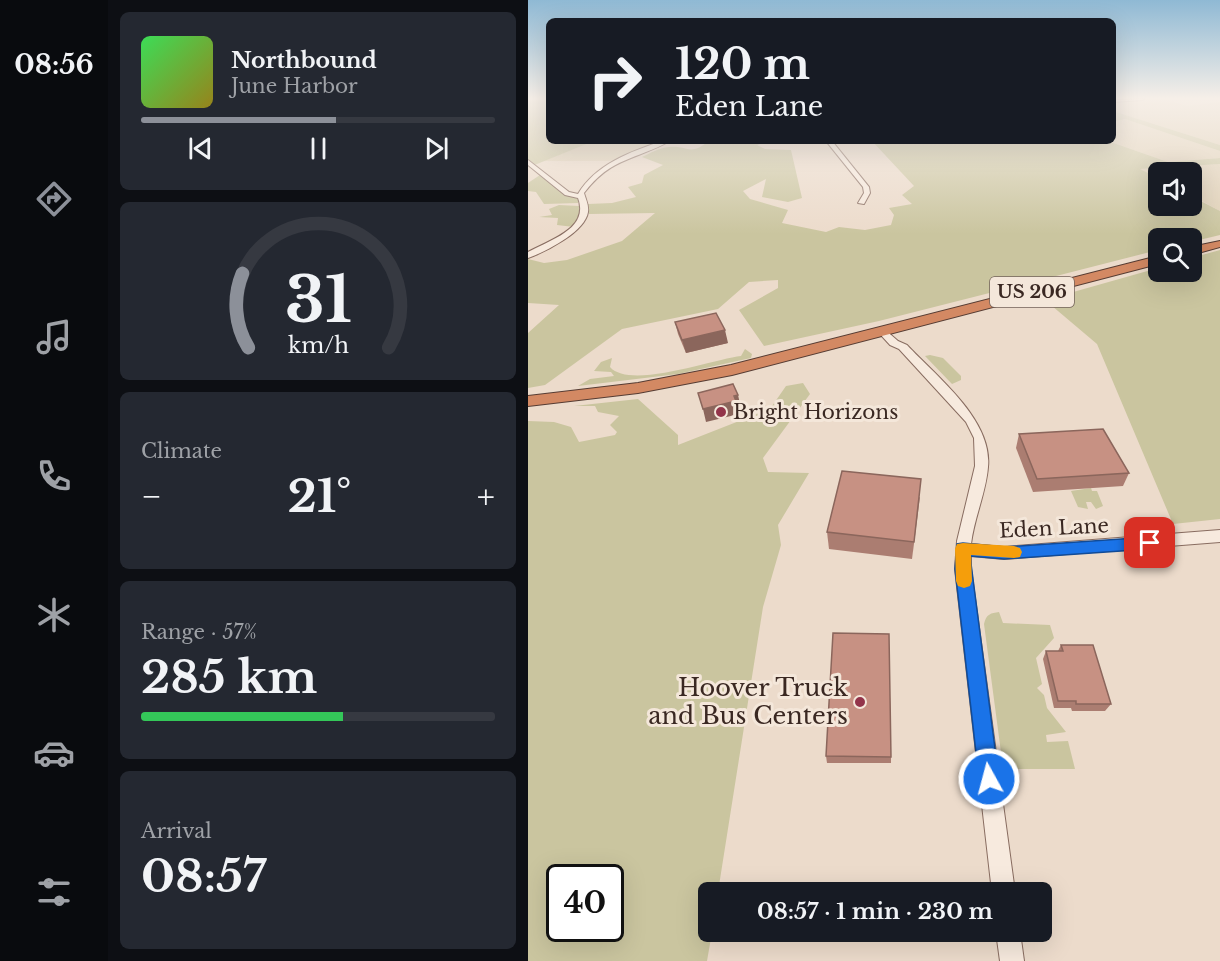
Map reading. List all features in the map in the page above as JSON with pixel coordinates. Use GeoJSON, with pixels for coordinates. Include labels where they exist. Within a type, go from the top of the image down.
{"type":"FeatureCollection","features":[{"type":"Feature","properties":{"kind":"highway"},"geometry":{"type":"LineString","coordinates":[[1202,248],[1220,244]]}},
{"type":"Feature","properties":{"kind":"highway","name":"US 206"},"geometry":{"type":"LineString","coordinates":[[528,401],[691,379],[1148,263]]}},
{"type":"Feature","properties":{"kind":"highway"},"geometry":{"type":"LineString","coordinates":[[528,407],[551,399]]}},
{"type":"Feature","properties":{"kind":"street"},"geometry":{"type":"LineString","coordinates":[[528,256],[571,232],[581,222],[585,210],[580,196],[586,185],[604,168],[660,144]]}},
{"type":"Feature","properties":{"kind":"street"},"geometry":{"type":"LineString","coordinates":[[831,144],[866,187],[867,193],[862,203]]}},
{"type":"Feature","properties":{"kind":"street"},"geometry":{"type":"LineString","coordinates":[[528,162],[567,194],[580,196]]}},
{"type":"Feature","properties":{"kind":"street"},"geometry":{"type":"LineString","coordinates":[[903,347],[901,336],[906,325]]}},
{"type":"Feature","properties":{"kind":"street"},"geometry":{"type":"LineString","coordinates":[[883,331],[894,343],[903,347],[971,420],[980,438],[982,466],[963,549],[963,569],[1003,882]]}},
{"type":"Feature","properties":{"kind":"street","name":"Eden Lane"},"geometry":{"type":"LineString","coordinates":[[963,549],[1004,553],[1220,536]]}},
{"type":"Feature","properties":{"kind":"street"},"geometry":{"type":"LineString","coordinates":[[1009,942],[1012,961]]}},
{"type":"Feature","properties":{"kind":"shaded area"},"geometry":{"type":"Polygon","coordinates":[[[528,144],[587,144],[532,166],[528,164],[528,144]]]}},
{"type":"Feature","properties":{"kind":"shaded area"},"geometry":{"type":"Polygon","coordinates":[[[586,144],[656,144],[613,161],[543,161],[586,144]]]}},
{"type":"Feature","properties":{"kind":"shaded area"},"geometry":{"type":"Polygon","coordinates":[[[705,144],[760,144],[757,145],[765,149],[791,150],[802,198],[788,202],[762,197],[766,179],[743,191],[750,199],[788,210],[782,223],[826,232],[839,227],[865,230],[891,225],[894,215],[889,208],[912,204],[902,195],[914,186],[875,144],[1116,144],[1168,162],[1148,162],[1148,168],[1140,169],[1148,173],[1148,216],[1202,216],[1202,202],[1220,211],[1220,235],[1202,239],[1202,228],[1148,228],[1148,253],[879,321],[764,346],[739,310],[778,288],[778,280],[749,282],[718,309],[622,329],[545,385],[528,388],[528,333],[559,305],[528,303],[528,259],[544,263],[567,260],[622,241],[655,213],[589,214],[588,204],[612,203],[636,197],[628,187],[642,183],[644,175],[663,165],[642,157],[665,148],[697,148],[705,144]]]}},
{"type":"Feature","properties":{"kind":"shaded area"},"geometry":{"type":"Polygon","coordinates":[[[1116,144],[1199,144],[1220,151],[1220,158],[1168,162],[1116,144]]]}},
{"type":"Feature","properties":{"kind":"shaded area"},"geometry":{"type":"Polygon","coordinates":[[[1199,144],[1220,145],[1220,151],[1199,144]]]}},
{"type":"Feature","properties":{"kind":"shaded area"},"geometry":{"type":"Polygon","coordinates":[[[1220,158],[1220,164],[1202,165],[1202,162],[1168,162],[1220,158]]]}},
{"type":"Feature","properties":{"kind":"shaded area"},"geometry":{"type":"Polygon","coordinates":[[[1220,164],[1220,211],[1202,201],[1202,165],[1220,164]]]}},
{"type":"Feature","properties":{"kind":"shaded area"},"geometry":{"type":"Polygon","coordinates":[[[540,175],[563,194],[578,199],[578,203],[544,204],[536,192],[528,191],[528,183],[540,175]]]}},
{"type":"Feature","properties":{"kind":"shaded area"},"geometry":{"type":"Polygon","coordinates":[[[559,205],[579,206],[580,216],[574,227],[557,225],[558,218],[539,217],[552,215],[549,209],[559,205]]]}},
{"type":"Feature","properties":{"kind":"shaded area"},"geometry":{"type":"Polygon","coordinates":[[[1220,250],[1220,519],[1173,524],[1097,344],[1045,300],[1148,271],[1148,282],[1202,282],[1202,255],[1220,250]]]}},
{"type":"Feature","properties":{"kind":"shaded area"},"geometry":{"type":"Polygon","coordinates":[[[745,349],[752,354],[751,358],[678,374],[578,386],[590,379],[614,376],[611,372],[594,371],[601,362],[612,358],[610,367],[620,373],[653,374],[741,356],[745,349]]]}},
{"type":"Feature","properties":{"kind":"shaded area"},"geometry":{"type":"Polygon","coordinates":[[[925,356],[943,358],[961,376],[961,380],[952,384],[925,356]]]}},
{"type":"Feature","properties":{"kind":"shaded area"},"geometry":{"type":"Polygon","coordinates":[[[803,383],[810,394],[763,458],[768,472],[809,473],[778,525],[781,545],[763,607],[720,882],[698,882],[698,942],[710,942],[707,961],[528,961],[528,421],[554,422],[571,427],[579,442],[615,435],[617,432],[610,425],[619,416],[598,412],[595,406],[574,406],[638,399],[678,435],[678,445],[770,409],[786,386],[803,383]]]}},
{"type":"Feature","properties":{"kind":"shaded area"},"geometry":{"type":"Polygon","coordinates":[[[1091,488],[1092,491],[1097,491],[1103,506],[1096,509],[1091,502],[1086,502],[1088,509],[1078,507],[1071,491],[1091,488]]]}},
{"type":"Feature","properties":{"kind":"shaded area"},"geometry":{"type":"Polygon","coordinates":[[[999,612],[1003,623],[1050,625],[1054,638],[1036,658],[1042,684],[1037,688],[1044,695],[1047,708],[1066,732],[1046,735],[1047,742],[1068,741],[1075,769],[1016,769],[1008,767],[1002,760],[984,624],[989,615],[999,612]]]}},
{"type":"Feature","properties":{"kind":"building"},"geometry":{"type":"Polygon","coordinates":[[[716,313],[725,330],[682,340],[675,322],[716,313]]]}},
{"type":"Feature","properties":{"kind":"building"},"geometry":{"type":"Polygon","coordinates":[[[733,384],[738,395],[734,396],[736,401],[703,409],[698,393],[733,384]]]}},
{"type":"Feature","properties":{"kind":"building"},"geometry":{"type":"Polygon","coordinates":[[[1103,429],[1129,473],[1037,479],[1019,434],[1103,429]]]}},
{"type":"Feature","properties":{"kind":"building"},"geometry":{"type":"Polygon","coordinates":[[[842,471],[921,479],[914,542],[827,532],[842,471]]]}},
{"type":"Feature","properties":{"kind":"building","name":"Hoover Truck and Bus Centers"},"geometry":{"type":"Polygon","coordinates":[[[833,633],[889,634],[891,757],[826,756],[833,633]]]}},
{"type":"Feature","properties":{"kind":"building"},"geometry":{"type":"Polygon","coordinates":[[[1061,645],[1093,645],[1111,704],[1076,704],[1076,701],[1058,701],[1046,651],[1063,651],[1061,645]]]}},
{"type":"Feature","properties":{"kind":"slow traffic"},"geometry":{"type":"LineString","coordinates":[[964,581],[963,549],[1014,552]]}},
{"type":"Feature","properties":{"kind":"place","name":"Bright Horizons"},"geometry":{"type":"Point","coordinates":[721,412]}},
{"type":"Feature","properties":{"kind":"place","name":"Hoover Truck and Bus Centers"},"geometry":{"type":"Point","coordinates":[860,702]}},
{"type":"Feature","properties":{"kind":"route"},"geometry":{"type":"LineString","coordinates":[[989,779],[963,569],[963,549],[1004,553],[1150,543]]}}]}
